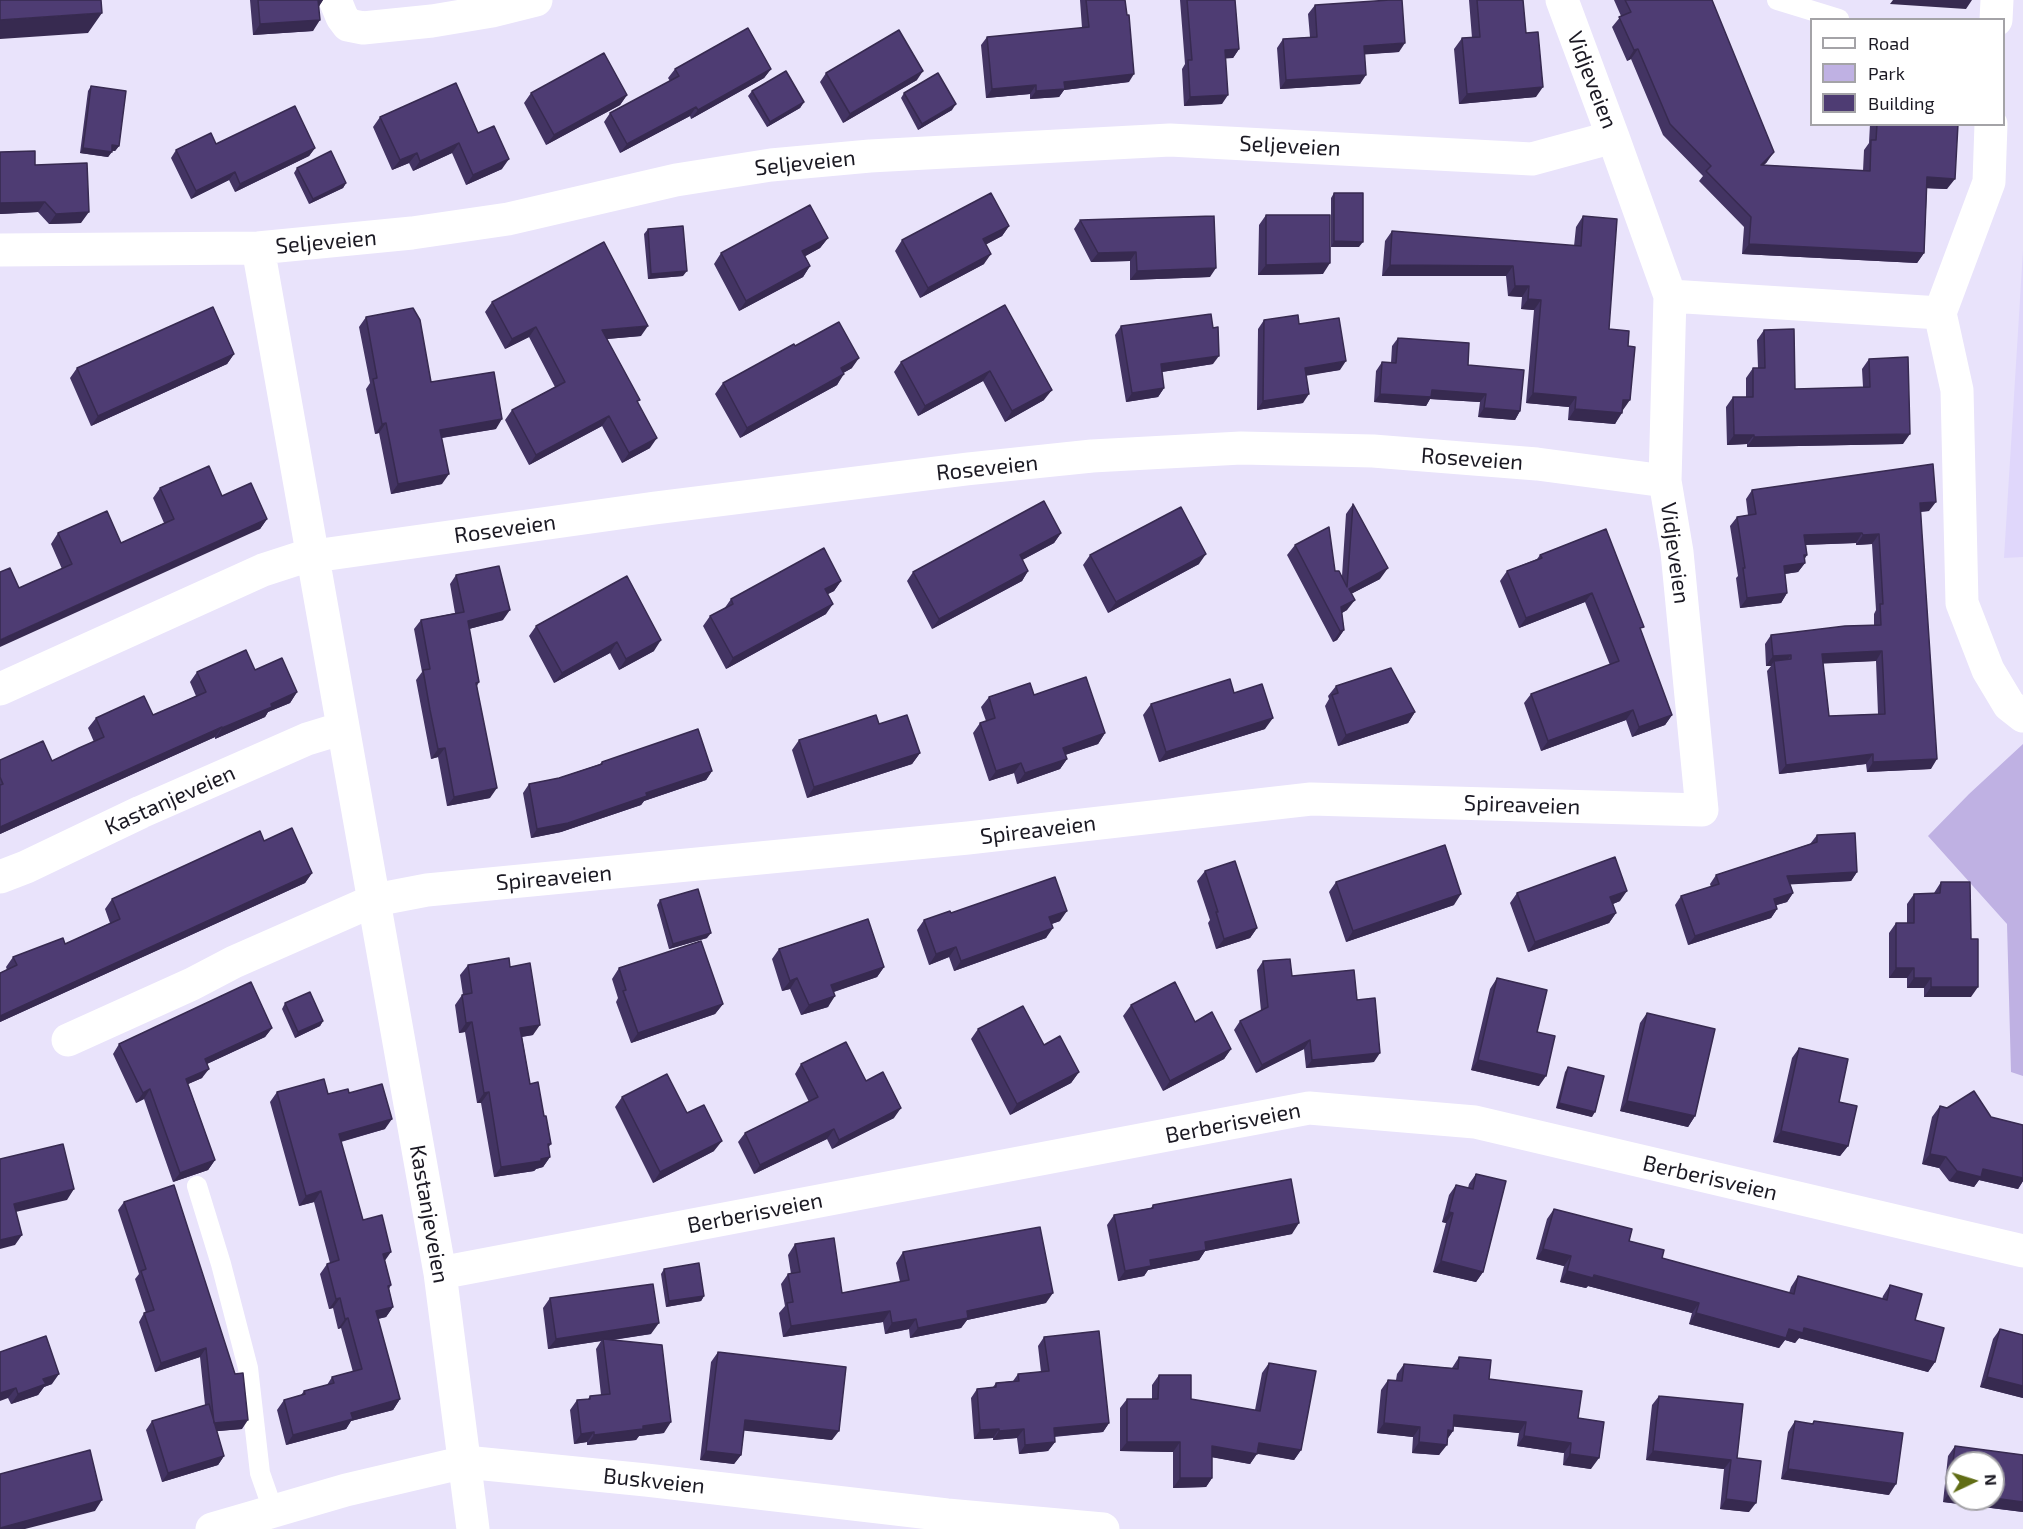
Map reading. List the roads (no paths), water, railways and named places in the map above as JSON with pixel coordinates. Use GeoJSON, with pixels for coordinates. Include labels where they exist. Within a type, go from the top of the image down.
{"type":"FeatureCollection","features":[{"type":"Feature","properties":{"kind":"street"},"geometry":{"type":"LineString","coordinates":[[335,0],[348,25],[363,28],[432,21],[491,5],[536,0]]}},
{"type":"Feature","properties":{"kind":"street","name":"Vidjeveien"},"geometry":{"type":"LineString","coordinates":[[1562,0],[1670,296],[1665,481],[1677,552],[1702,810]]}},
{"type":"Feature","properties":{"kind":"street"},"geometry":{"type":"LineString","coordinates":[[1996,18],[1997,0]]}},
{"type":"Feature","properties":{"kind":"street"},"geometry":{"type":"LineString","coordinates":[[1991,126],[1989,182],[1940,313],[1957,390],[1962,603],[1988,670],[2009,705],[2023,716]]}},
{"type":"Feature","properties":{"kind":"street","name":"Seljeveien"},"geometry":{"type":"LineString","coordinates":[[0,250],[258,248],[412,233],[508,219],[676,180],[771,165],[870,156],[1170,140],[1532,159],[1613,137]]}},
{"type":"Feature","properties":{"kind":"street","name":"Kastanjeveien"},"geometry":{"type":"LineString","coordinates":[[258,248],[440,1273],[473,1529]]}},
{"type":"Feature","properties":{"kind":"street"},"geometry":{"type":"LineString","coordinates":[[1670,296],[1940,313]]}},
{"type":"Feature","properties":{"kind":"street","name":"Roseveien"},"geometry":{"type":"LineString","coordinates":[[314,556],[667,507],[967,469],[1092,456],[1241,448],[1373,451],[1537,464],[1665,481]]}},
{"type":"Feature","properties":{"kind":"street"},"geometry":{"type":"LineString","coordinates":[[0,689],[263,570],[314,556]]}},
{"type":"Feature","properties":{"kind":"street","name":"Kastanjeveien"},"geometry":{"type":"LineString","coordinates":[[0,877],[307,739],[343,728]]}},
{"type":"Feature","properties":{"kind":"street","name":"Spireaveien"},"geometry":{"type":"LineString","coordinates":[[375,900],[427,890],[968,838],[1311,799],[1702,810]]}},
{"type":"Feature","properties":{"kind":"street"},"geometry":{"type":"LineString","coordinates":[[68,1040],[192,984],[234,962],[375,900]]}},
{"type":"Feature","properties":{"kind":"street","name":"Berberisveien"},"geometry":{"type":"LineString","coordinates":[[440,1273],[1309,1108],[1475,1122],[2023,1251]]}},
{"type":"Feature","properties":{"kind":"street","name":"Buskveien"},"geometry":{"type":"LineString","coordinates":[[212,1529],[346,1490],[465,1462],[646,1480],[903,1519],[1103,1529]]}},
{"type":"Feature","properties":{"kind":"lane"},"geometry":{"type":"LineString","coordinates":[[1777,0],[1836,18]]}},
{"type":"Feature","properties":{"kind":"lane"},"geometry":{"type":"LineString","coordinates":[[197,1186],[248,1368],[260,1473],[273,1510]]}}]}
